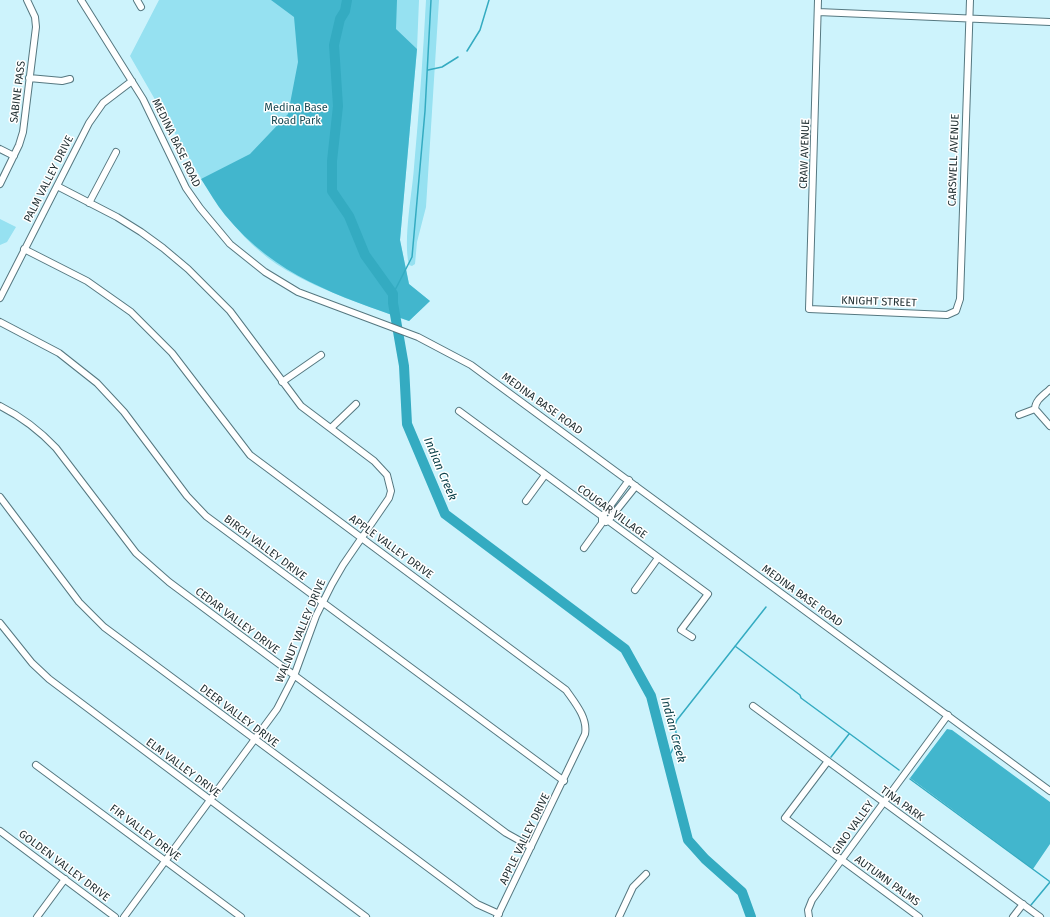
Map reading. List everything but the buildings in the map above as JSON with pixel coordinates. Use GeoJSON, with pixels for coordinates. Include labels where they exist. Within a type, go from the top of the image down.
{"type":"FeatureCollection","features":[{"type":"Feature","properties":{"kind":"street","name":"SABINE PASS"},"geometry":{"type":"LineString","coordinates":[[0,184],[14,156],[23,132],[36,27],[35,17],[27,0]]}},
{"type":"Feature","properties":{"kind":"street","name":"MEDINA BASE ROAD"},"geometry":{"type":"LineString","coordinates":[[81,0],[151,114],[186,188],[200,208],[230,244],[265,272],[298,292],[408,333],[436,345],[471,365],[1050,791]]}},
{"type":"Feature","properties":{"kind":"street"},"geometry":{"type":"LineString","coordinates":[[137,0],[141,7]]}},
{"type":"Feature","properties":{"kind":"street","name":"CRAW AVENUE"},"geometry":{"type":"LineString","coordinates":[[809,309],[818,0]]}},
{"type":"Feature","properties":{"kind":"street","name":"CARSWELL AVENUE"},"geometry":{"type":"LineString","coordinates":[[947,315],[956,311],[960,299],[970,0]]}},
{"type":"Feature","properties":{"kind":"street"},"geometry":{"type":"LineString","coordinates":[[818,12],[1050,22]]}},
{"type":"Feature","properties":{"kind":"street"},"geometry":{"type":"LineString","coordinates":[[30,78],[62,81],[70,79]]}},
{"type":"Feature","properties":{"kind":"street","name":"PALM VALLEY DRIVE"},"geometry":{"type":"LineString","coordinates":[[0,298],[24,249],[98,109],[132,81]]}},
{"type":"Feature","properties":{"kind":"street"},"geometry":{"type":"LineString","coordinates":[[0,149],[14,156]]}},
{"type":"Feature","properties":{"kind":"street"},"geometry":{"type":"LineString","coordinates":[[89,203],[116,152]]}},
{"type":"Feature","properties":{"kind":"street","name":"WALNUT VALLEY DRIVE"},"geometry":{"type":"LineString","coordinates":[[57,186],[142,232],[202,281],[230,311],[301,406],[374,461],[386,475],[391,491],[389,498],[343,565],[322,603],[294,676],[277,709],[255,741],[124,917]]}},
{"type":"Feature","properties":{"kind":"street","name":"APPLE VALLEY DRIVE"},"geometry":{"type":"LineString","coordinates":[[24,249],[87,281],[131,312],[172,353],[250,454],[566,690],[584,719],[586,728],[564,781],[498,916]]}},
{"type":"Feature","properties":{"kind":"street","name":"KNIGHT STREET"},"geometry":{"type":"LineString","coordinates":[[809,309],[947,315]]}},
{"type":"Feature","properties":{"kind":"street","name":"BIRCH VALLEY DRIVE"},"geometry":{"type":"LineString","coordinates":[[0,322],[59,352],[97,383],[124,412],[196,507],[206,516],[564,781]]}},
{"type":"Feature","properties":{"kind":"street"},"geometry":{"type":"LineString","coordinates":[[282,382],[321,355]]}},
{"type":"Feature","properties":{"kind":"street"},"geometry":{"type":"LineString","coordinates":[[1050,389],[1036,401],[1035,409],[1050,426]]}},
{"type":"Feature","properties":{"kind":"street"},"geometry":{"type":"LineString","coordinates":[[331,428],[356,404]]}},
{"type":"Feature","properties":{"kind":"street","name":"CEDAR VALLEY DRIVE"},"geometry":{"type":"LineString","coordinates":[[0,406],[31,424],[56,448],[124,538],[146,563],[168,582],[506,833],[532,847]]}},
{"type":"Feature","properties":{"kind":"street"},"geometry":{"type":"LineString","coordinates":[[1019,415],[1035,409]]}},
{"type":"Feature","properties":{"kind":"street","name":"COUGAR VILLAGE"},"geometry":{"type":"LineString","coordinates":[[459,411],[604,520],[708,594],[681,630],[692,637]]}},
{"type":"Feature","properties":{"kind":"street"},"geometry":{"type":"LineString","coordinates":[[526,500],[545,475]]}},
{"type":"Feature","properties":{"kind":"street"},"geometry":{"type":"LineString","coordinates":[[584,548],[604,520],[629,480]]}},
{"type":"Feature","properties":{"kind":"street"},"geometry":{"type":"LineString","coordinates":[[604,520],[636,486]]}},
{"type":"Feature","properties":{"kind":"street","name":"DEER VALLEY DRIVE"},"geometry":{"type":"LineString","coordinates":[[0,497],[80,602],[99,622],[255,741],[477,904],[498,916]]}},
{"type":"Feature","properties":{"kind":"street"},"geometry":{"type":"LineString","coordinates":[[635,590],[658,558]]}},
{"type":"Feature","properties":{"kind":"street","name":"ELM VALLEY DRIVE"},"geometry":{"type":"LineString","coordinates":[[0,623],[32,663],[49,679],[210,802],[366,917]]}},
{"type":"Feature","properties":{"kind":"street","name":"TINA PARK"},"geometry":{"type":"LineString","coordinates":[[753,706],[1040,917]]}},
{"type":"Feature","properties":{"kind":"street","name":"GINO VALLEY"},"geometry":{"type":"LineString","coordinates":[[809,916],[808,910],[812,900],[948,716]]}},
{"type":"Feature","properties":{"kind":"street","name":"AUTUMN PALMS"},"geometry":{"type":"LineString","coordinates":[[828,761],[785,818],[919,917]]}},
{"type":"Feature","properties":{"kind":"street","name":"FIR VALLEY DRIVE"},"geometry":{"type":"LineString","coordinates":[[36,765],[241,917]]}},
{"type":"Feature","properties":{"kind":"street","name":"GOLDEN VALLEY DRIVE"},"geometry":{"type":"LineString","coordinates":[[0,831],[115,917]]}},
{"type":"Feature","properties":{"kind":"street"},"geometry":{"type":"LineString","coordinates":[[618,917],[633,887],[646,874]]}},
{"type":"Feature","properties":{"kind":"street"},"geometry":{"type":"LineString","coordinates":[[37,917],[65,879]]}},
{"type":"Feature","properties":{"kind":"street"},"geometry":{"type":"LineString","coordinates":[[1013,917],[1023,904]]}},
{"type":"Feature","properties":{"kind":"green space","name":"Medina Base Road Park"},"geometry":{"type":"Polygon","coordinates":[[[159,0],[419,0],[417,49],[400,240],[409,284],[430,301],[409,321],[331,292],[300,278],[268,258],[237,229],[200,176],[130,56],[159,0]]]}},
{"type":"Feature","properties":{"kind":"green space","name":"Medina Base Road Park"},"geometry":{"type":"Polygon","coordinates":[[[271,0],[397,0],[396,29],[417,49],[400,240],[409,284],[430,301],[409,321],[309,282],[265,254],[225,215],[201,179],[250,154],[288,114],[298,62],[294,17],[271,0]]]}},
{"type":"Feature","properties":{"kind":"green space"},"geometry":{"type":"Polygon","coordinates":[[[426,0],[439,0],[426,207],[417,242],[415,264],[412,266],[409,265],[407,254],[407,230],[418,126],[426,0]]]}},
{"type":"Feature","properties":{"kind":"green space"},"geometry":{"type":"Polygon","coordinates":[[[0,219],[16,227],[7,242],[0,245],[0,219]]]}},
{"type":"Feature","properties":{"kind":"green space"},"geometry":{"type":"Polygon","coordinates":[[[947,729],[952,730],[1050,802],[1050,844],[1033,869],[910,778],[947,729]]]}},
{"type":"Feature","properties":{"kind":"waterway","name":"Indian Creek"},"geometry":{"type":"LineString","coordinates":[[347,0],[345,11],[340,19],[334,45],[338,106],[332,161],[332,191],[349,216],[365,255],[393,294],[393,303],[404,366],[407,424],[445,514],[625,649],[651,696],[688,840],[705,859],[742,892],[751,917]]}},
{"type":"Feature","properties":{"kind":"waterway"},"geometry":{"type":"LineString","coordinates":[[393,294],[412,257],[425,111],[431,0]]}},
{"type":"Feature","properties":{"kind":"waterway"},"geometry":{"type":"LineString","coordinates":[[467,51],[480,30],[489,0]]}},
{"type":"Feature","properties":{"kind":"waterway"},"geometry":{"type":"LineString","coordinates":[[428,70],[442,67],[458,57]]}},
{"type":"Feature","properties":{"kind":"waterway"},"geometry":{"type":"LineString","coordinates":[[667,761],[677,740],[675,725],[677,720],[766,607]]}},
{"type":"Feature","properties":{"kind":"waterway"},"geometry":{"type":"LineString","coordinates":[[735,646],[800,695],[801,698],[899,770]]}},
{"type":"Feature","properties":{"kind":"waterway"},"geometry":{"type":"LineString","coordinates":[[831,757],[849,734]]}},
{"type":"Feature","properties":{"kind":"waterway"},"geometry":{"type":"LineString","coordinates":[[910,779],[1049,881]]}},
{"type":"Feature","properties":{"kind":"waterway"},"geometry":{"type":"LineString","coordinates":[[1031,905],[1050,882]]}}]}
